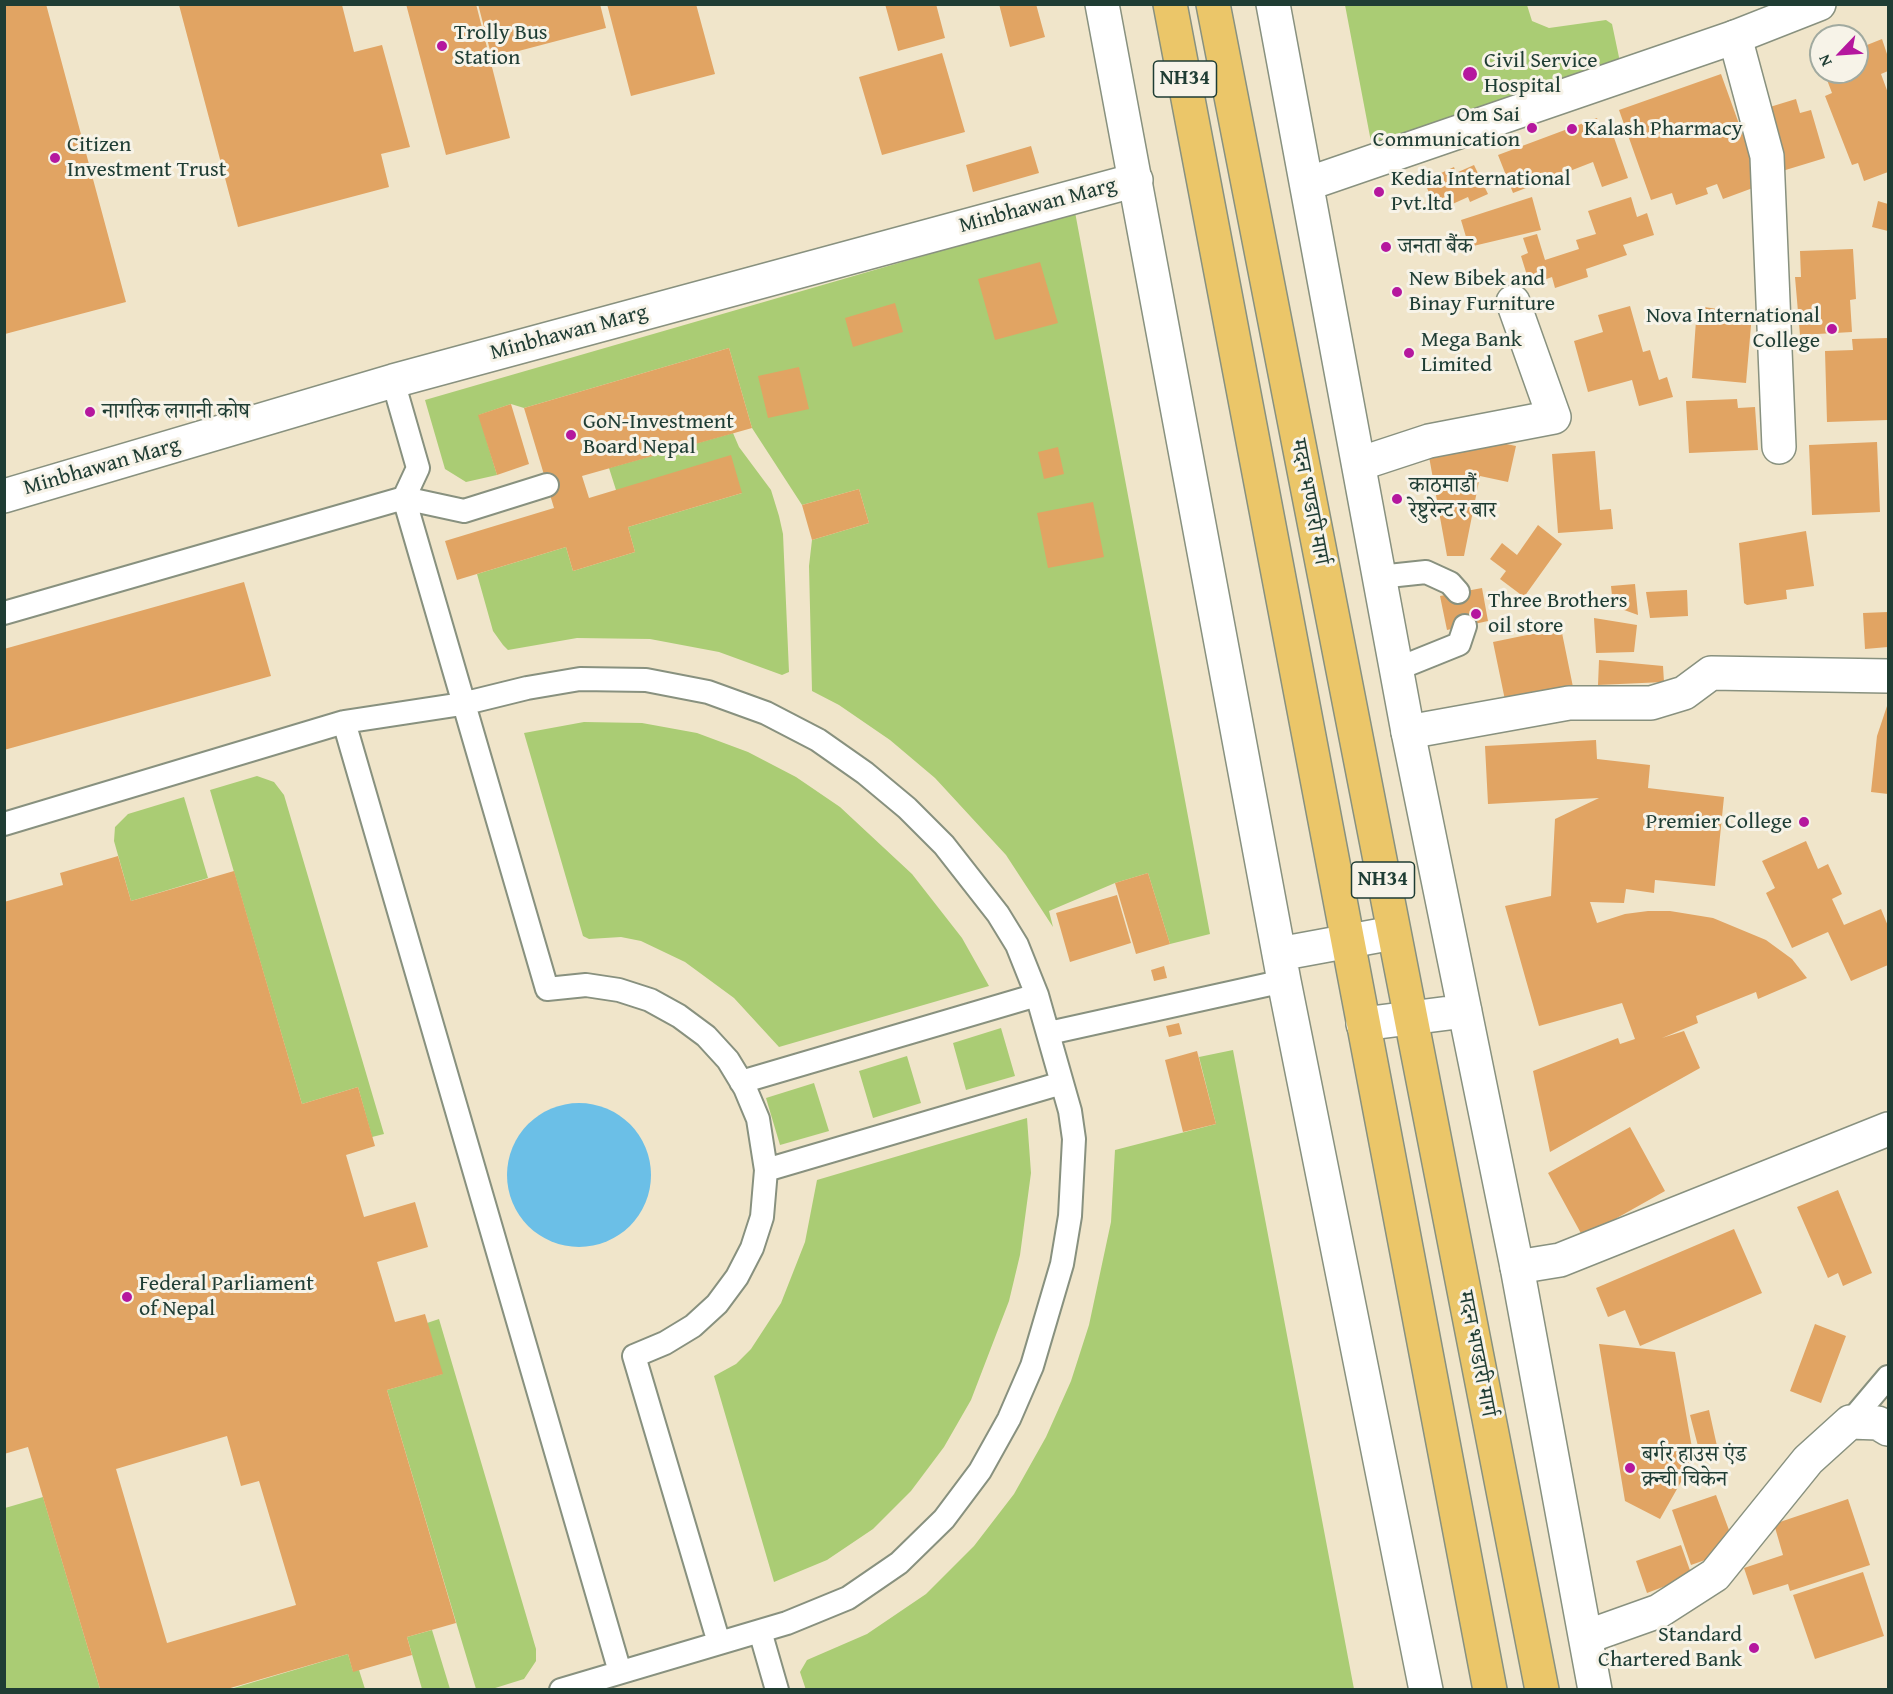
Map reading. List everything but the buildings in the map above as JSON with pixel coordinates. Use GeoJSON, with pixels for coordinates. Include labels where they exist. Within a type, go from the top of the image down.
{"type":"FeatureCollection","features":[{"type":"Feature","properties":{"kind":"highway","name":"मदन भण्डारी मार्ग"},"geometry":{"type":"LineString","coordinates":[[1170,4],[1490,1689]]}},
{"type":"Feature","properties":{"kind":"highway","name":"मदन भण्डारी मार्ग"},"geometry":{"type":"LineString","coordinates":[[1213,4],[1409,1018],[1542,1689]]}},
{"type":"Feature","properties":{"kind":"street"},"geometry":{"type":"LineString","coordinates":[[1102,4],[1281,967],[1426,1689]]}},
{"type":"Feature","properties":{"kind":"street"},"geometry":{"type":"LineString","coordinates":[[1274,4],[1408,732],[1517,1267],[1595,1689]]}},
{"type":"Feature","properties":{"kind":"street"},"geometry":{"type":"LineString","coordinates":[[1307,184],[1735,37],[1819,4]]}},
{"type":"Feature","properties":{"kind":"street"},"geometry":{"type":"LineString","coordinates":[[1735,37],[1767,156],[1779,447]]}},
{"type":"Feature","properties":{"kind":"street","name":"Minbhawan Marg"},"geometry":{"type":"LineString","coordinates":[[4,496],[393,381],[1136,180]]}},
{"type":"Feature","properties":{"kind":"street"},"geometry":{"type":"LineString","coordinates":[[1359,464],[1429,441],[1554,417],[1513,302]]}},
{"type":"Feature","properties":{"kind":"street"},"geometry":{"type":"LineString","coordinates":[[1408,732],[1569,703],[1651,703],[1684,693],[1711,673],[1888,676]]}},
{"type":"Feature","properties":{"kind":"street"},"geometry":{"type":"LineString","coordinates":[[1281,967],[1347,942],[1393,933]]}},
{"type":"Feature","properties":{"kind":"street"},"geometry":{"type":"LineString","coordinates":[[1363,1024],[1465,1011]]}},
{"type":"Feature","properties":{"kind":"street"},"geometry":{"type":"LineString","coordinates":[[1517,1267],[1560,1260],[1888,1128]]}},
{"type":"Feature","properties":{"kind":"street"},"geometry":{"type":"LineString","coordinates":[[1586,1636],[1659,1611],[1715,1575],[1808,1460],[1850,1422],[1878,1423],[1888,1429]]}},
{"type":"Feature","properties":{"kind":"lane"},"geometry":{"type":"LineString","coordinates":[[393,381],[418,468],[404,498],[462,704],[547,989],[586,986],[619,990],[650,1000],[679,1016],[706,1036],[728,1060],[758,1119],[766,1170],[762,1216],[752,1248],[737,1277],[717,1304],[693,1326],[665,1343],[634,1356],[719,1643]]}},
{"type":"Feature","properties":{"kind":"lane"},"geometry":{"type":"LineString","coordinates":[[4,613],[404,498],[464,511],[547,485]]}},
{"type":"Feature","properties":{"kind":"lane"},"geometry":{"type":"LineString","coordinates":[[1379,578],[1426,572],[1450,583],[1458,592]]}},
{"type":"Feature","properties":{"kind":"lane"},"geometry":{"type":"LineString","coordinates":[[1397,669],[1459,644],[1465,626]]}},
{"type":"Feature","properties":{"kind":"lane"},"geometry":{"type":"LineString","coordinates":[[4,824],[344,722],[462,704],[527,688],[580,679],[646,680],[708,692],[766,713],[818,740],[865,773],[907,808],[944,845],[998,914],[1021,953],[1050,1033],[1074,1139],[1070,1216],[1050,1314],[1032,1366],[1009,1419],[980,1471],[944,1519],[900,1563],[848,1598],[791,1622],[561,1689]]}},
{"type":"Feature","properties":{"kind":"lane"},"geometry":{"type":"LineString","coordinates":[[344,722],[620,1672]]}},
{"type":"Feature","properties":{"kind":"lane"},"geometry":{"type":"LineString","coordinates":[[1050,1033],[1281,967]]}},
{"type":"Feature","properties":{"kind":"lane"},"geometry":{"type":"LineString","coordinates":[[741,1082],[1037,995]]}},
{"type":"Feature","properties":{"kind":"lane"},"geometry":{"type":"LineString","coordinates":[[766,1170],[1062,1083]]}},
{"type":"Feature","properties":{"kind":"lane"},"geometry":{"type":"LineString","coordinates":[[1850,1422],[1888,1377]]}},
{"type":"Feature","properties":{"kind":"lane"},"geometry":{"type":"LineString","coordinates":[[760,1631],[777,1689]]}},
{"type":"Feature","properties":{"kind":"green space","name":"Civil Service Hospital"},"geometry":{"type":"Polygon","coordinates":[[[1345,5],[1527,5],[1532,21],[1549,28],[1606,20],[1612,24],[1620,62],[1372,147],[1345,5]]]}},
{"type":"Feature","properties":{"kind":"green space"},"geometry":{"type":"Polygon","coordinates":[[[1075,212],[1210,934],[1170,944],[1148,873],[1115,883],[1049,911],[1053,927],[1006,855],[935,778],[890,740],[839,705],[812,691],[809,566],[812,540],[869,523],[859,489],[802,505],[752,428],[729,348],[524,408],[511,404],[479,415],[497,475],[466,482],[445,469],[425,400],[1075,212]]]}},
{"type":"Feature","properties":{"kind":"green space"},"geometry":{"type":"Polygon","coordinates":[[[733,433],[739,447],[771,490],[779,516],[783,534],[789,672],[782,675],[719,652],[650,639],[577,638],[508,650],[503,645],[493,631],[477,574],[566,547],[573,571],[635,552],[628,527],[742,493],[616,490],[609,468],[733,433]]]}},
{"type":"Feature","properties":{"kind":"green space"},"geometry":{"type":"Polygon","coordinates":[[[584,722],[642,723],[697,733],[748,752],[796,777],[840,807],[912,874],[962,938],[989,986],[779,1047],[734,998],[685,962],[641,941],[621,937],[589,939],[583,936],[524,733],[584,722]]]}},
{"type":"Feature","properties":{"kind":"green space"},"geometry":{"type":"Polygon","coordinates":[[[257,776],[274,782],[284,795],[384,1134],[372,1137],[358,1087],[302,1104],[210,790],[257,776]]]}},
{"type":"Feature","properties":{"kind":"green space"},"geometry":{"type":"Polygon","coordinates":[[[184,797],[208,878],[131,901],[114,841],[115,827],[128,814],[184,797]]]}},
{"type":"Feature","properties":{"kind":"green space"},"geometry":{"type":"Polygon","coordinates":[[[1001,1028],[1015,1076],[966,1090],[953,1043],[1001,1028]]]}},
{"type":"Feature","properties":{"kind":"green space"},"geometry":{"type":"Polygon","coordinates":[[[1233,1050],[1354,1689],[806,1690],[800,1672],[807,1660],[867,1634],[926,1594],[974,1546],[1014,1494],[1046,1437],[1071,1381],[1089,1325],[1111,1222],[1115,1150],[1216,1124],[1199,1057],[1233,1050]]]}},
{"type":"Feature","properties":{"kind":"green space"},"geometry":{"type":"Polygon","coordinates":[[[907,1056],[921,1103],[873,1118],[859,1071],[907,1056]]]}},
{"type":"Feature","properties":{"kind":"green space"},"geometry":{"type":"Polygon","coordinates":[[[814,1083],[829,1131],[780,1145],[766,1098],[814,1083]]]}},
{"type":"Feature","properties":{"kind":"green space"},"geometry":{"type":"Polygon","coordinates":[[[1027,1118],[1031,1173],[1020,1255],[1009,1301],[971,1400],[944,1447],[911,1491],[873,1529],[827,1560],[774,1582],[714,1376],[736,1364],[751,1349],[781,1303],[805,1242],[817,1180],[1027,1118]]]}},
{"type":"Feature","properties":{"kind":"green space"},"geometry":{"type":"Polygon","coordinates":[[[439,1319],[536,1649],[536,1661],[524,1679],[492,1689],[476,1689],[387,1390],[442,1374],[427,1323],[439,1319]]]}},
{"type":"Feature","properties":{"kind":"green space"},"geometry":{"type":"Polygon","coordinates":[[[43,1497],[100,1689],[5,1689],[5,1508],[43,1497]]]}},
{"type":"Feature","properties":{"kind":"green space"},"geometry":{"type":"Polygon","coordinates":[[[432,1630],[450,1689],[422,1689],[407,1637],[432,1630]]]}},
{"type":"Feature","properties":{"kind":"green space"},"geometry":{"type":"Polygon","coordinates":[[[348,1654],[353,1671],[359,1670],[365,1689],[227,1690],[348,1654]]]}},
{"type":"Feature","properties":{"kind":"water"},"geometry":{"type":"Polygon","coordinates":[[[579,1103],[607,1108],[630,1124],[646,1147],[651,1175],[646,1203],[630,1226],[607,1242],[579,1247],[551,1242],[528,1226],[512,1203],[507,1175],[512,1147],[528,1124],[551,1108],[579,1103]]]}},
{"type":"Feature","properties":{"kind":"place","name":"Trolly Bus Station"},"geometry":{"type":"Point","coordinates":[442,46]}},
{"type":"Feature","properties":{"kind":"place","name":"Civil Service Hospital"},"geometry":{"type":"Point","coordinates":[1470,74]}},
{"type":"Feature","properties":{"kind":"place","name":"Om Sai Communication"},"geometry":{"type":"Point","coordinates":[1532,128]}},
{"type":"Feature","properties":{"kind":"place","name":"Kalash Pharmacy"},"geometry":{"type":"Point","coordinates":[1572,129]}},
{"type":"Feature","properties":{"kind":"place","name":"Citizen Investment Trust"},"geometry":{"type":"Point","coordinates":[55,158]}},
{"type":"Feature","properties":{"kind":"place","name":"Kedia International Pvt.ltd"},"geometry":{"type":"Point","coordinates":[1379,192]}},
{"type":"Feature","properties":{"kind":"place","name":"जनता बैंक"},"geometry":{"type":"Point","coordinates":[1386,247]}},
{"type":"Feature","properties":{"kind":"place","name":"New Bibek and Binay Furniture"},"geometry":{"type":"Point","coordinates":[1397,292]}},
{"type":"Feature","properties":{"kind":"place","name":"Nova International College"},"geometry":{"type":"Point","coordinates":[1832,329]}},
{"type":"Feature","properties":{"kind":"place","name":"Mega Bank Limited"},"geometry":{"type":"Point","coordinates":[1409,353]}},
{"type":"Feature","properties":{"kind":"place","name":"नागरिक लगानी कोष"},"geometry":{"type":"Point","coordinates":[90,412]}},
{"type":"Feature","properties":{"kind":"place","name":"GoN-Investment Board Nepal"},"geometry":{"type":"Point","coordinates":[571,435]}},
{"type":"Feature","properties":{"kind":"place","name":"काठमाडौं रेष्टुरेन्ट र बार"},"geometry":{"type":"Point","coordinates":[1397,499]}},
{"type":"Feature","properties":{"kind":"place","name":"Three Brothers oil store"},"geometry":{"type":"Point","coordinates":[1476,614]}},
{"type":"Feature","properties":{"kind":"place","name":"Premier College"},"geometry":{"type":"Point","coordinates":[1804,822]}},
{"type":"Feature","properties":{"kind":"place","name":"Federal Parliament of Nepal"},"geometry":{"type":"Point","coordinates":[127,1297]}},
{"type":"Feature","properties":{"kind":"place","name":"बर्गर हाउस एंड क्र्न्ची चिकेन"},"geometry":{"type":"Point","coordinates":[1630,1468]}},
{"type":"Feature","properties":{"kind":"place","name":"Standard Chartered Bank"},"geometry":{"type":"Point","coordinates":[1754,1648]}}]}
